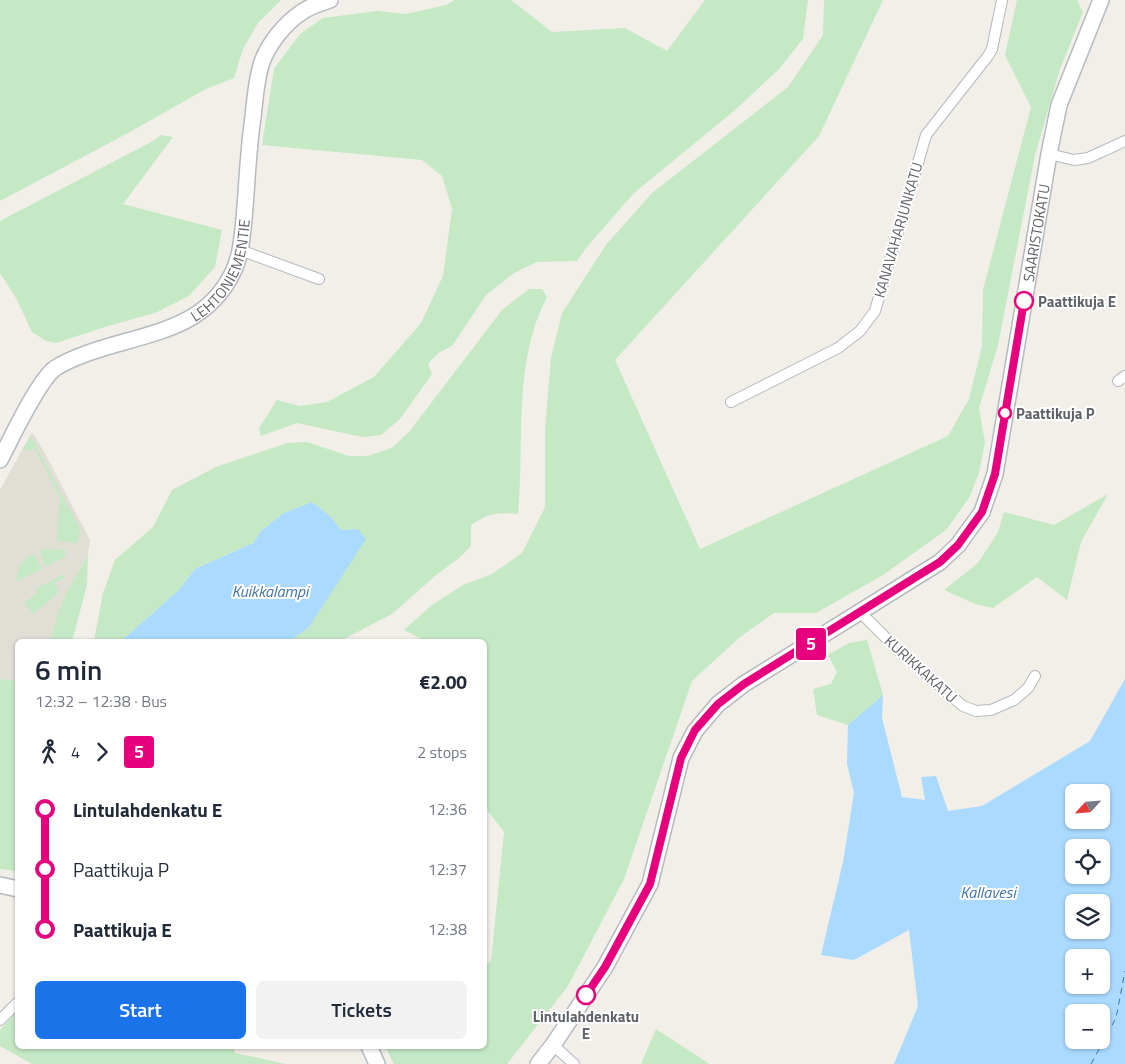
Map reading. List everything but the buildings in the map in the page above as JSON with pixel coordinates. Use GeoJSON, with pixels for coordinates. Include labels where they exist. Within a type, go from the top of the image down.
{"type":"FeatureCollection","features":[{"type":"Feature","properties":{"kind":"main road","name":"LEHTONIEMENTIE"},"geometry":{"type":"LineString","coordinates":[[0,460],[35,395],[54,370],[74,358],[178,325],[194,316],[223,290],[234,272],[240,250],[250,131],[256,88],[262,63],[271,45],[287,24],[303,11],[330,0]]}},
{"type":"Feature","properties":{"kind":"main road","name":"SAARISTOKATU"},"geometry":{"type":"LineString","coordinates":[[538,1064],[553,1045],[605,967],[650,884],[681,758],[695,730],[718,704],[744,684],[861,613],[940,562],[958,545],[982,512],[995,474],[1059,105],[1101,0]]}},
{"type":"Feature","properties":{"kind":"main road"},"geometry":{"type":"LineString","coordinates":[[0,885],[15,888]]}},
{"type":"Feature","properties":{"kind":"main road"},"geometry":{"type":"LineString","coordinates":[[370,1049],[377,1064]]}},
{"type":"Feature","properties":{"kind":"street","name":"KANAVAHARJUNKATU"},"geometry":{"type":"LineString","coordinates":[[731,402],[838,348],[860,331],[875,311],[926,135],[992,49],[1002,0]]}},
{"type":"Feature","properties":{"kind":"street"},"geometry":{"type":"LineString","coordinates":[[1049,154],[1074,160],[1088,158],[1125,140]]}},
{"type":"Feature","properties":{"kind":"street"},"geometry":{"type":"LineString","coordinates":[[240,250],[319,279]]}},
{"type":"Feature","properties":{"kind":"street","name":"KURIKKAKATU"},"geometry":{"type":"LineString","coordinates":[[861,613],[899,651],[963,706],[976,711],[991,710],[1014,700],[1028,688],[1035,676]]}},
{"type":"Feature","properties":{"kind":"street"},"geometry":{"type":"LineString","coordinates":[[0,1020],[15,1005]]}},
{"type":"Feature","properties":{"kind":"street"},"geometry":{"type":"LineString","coordinates":[[553,1045],[574,1064]]}},
{"type":"Feature","properties":{"kind":"shaded area"},"geometry":{"type":"Polygon","coordinates":[[[32,432],[90,540],[88,554],[67,592],[57,615],[51,639],[15,639],[15,681],[0,679],[0,490],[32,432]]]}},
{"type":"Feature","properties":{"kind":"green space"},"geometry":{"type":"Polygon","coordinates":[[[0,0],[281,0],[258,23],[243,49],[234,78],[206,89],[0,201],[0,0]]]}},
{"type":"Feature","properties":{"kind":"green space"},"geometry":{"type":"Polygon","coordinates":[[[455,0],[511,0],[552,32],[625,28],[667,51],[705,0],[808,0],[803,39],[779,69],[734,111],[634,193],[577,261],[537,262],[514,273],[486,295],[452,346],[438,353],[428,364],[432,374],[400,419],[381,435],[365,437],[297,423],[261,436],[259,428],[277,400],[300,406],[327,402],[374,377],[421,323],[443,276],[452,209],[442,176],[422,160],[262,145],[274,69],[300,34],[323,18],[377,11],[406,14],[446,5],[455,0]]]}},
{"type":"Feature","properties":{"kind":"green space"},"geometry":{"type":"Polygon","coordinates":[[[824,0],[883,0],[819,136],[615,360],[700,549],[948,436],[969,399],[982,346],[983,290],[1031,107],[1005,55],[1017,0],[1077,0],[1083,12],[1060,69],[1035,155],[998,345],[979,408],[985,443],[979,473],[969,498],[946,530],[883,575],[816,613],[774,613],[740,637],[692,681],[624,879],[568,986],[507,1064],[394,1064],[386,1049],[487,1049],[487,964],[491,961],[504,832],[487,810],[487,639],[422,639],[404,630],[432,605],[463,585],[492,574],[522,553],[545,507],[545,429],[551,358],[562,313],[606,245],[652,193],[788,87],[823,35],[824,0]]]}},
{"type":"Feature","properties":{"kind":"green space"},"geometry":{"type":"Polygon","coordinates":[[[161,135],[173,137],[123,204],[222,230],[215,267],[189,296],[155,313],[56,343],[46,341],[32,332],[16,298],[0,273],[0,221],[153,141],[161,135]]]}},
{"type":"Feature","properties":{"kind":"green space"},"geometry":{"type":"Polygon","coordinates":[[[529,289],[542,289],[547,297],[536,323],[524,376],[518,514],[493,514],[471,525],[471,546],[459,558],[436,575],[392,614],[344,639],[293,639],[309,627],[323,603],[358,529],[341,530],[330,516],[312,502],[284,513],[262,530],[253,543],[195,569],[179,590],[123,639],[94,639],[103,593],[115,560],[153,527],[172,490],[216,467],[287,443],[307,442],[349,456],[367,456],[392,448],[409,432],[502,310],[529,289]]]}},
{"type":"Feature","properties":{"kind":"green space"},"geometry":{"type":"Polygon","coordinates":[[[31,436],[80,529],[78,543],[57,541],[60,497],[34,448],[27,451],[23,449],[31,436]]]}},
{"type":"Feature","properties":{"kind":"green space"},"geometry":{"type":"Polygon","coordinates":[[[1108,494],[1081,542],[1067,600],[1037,577],[993,608],[975,604],[944,590],[978,563],[998,532],[1004,512],[1054,525],[1108,494]]]}},
{"type":"Feature","properties":{"kind":"green space"},"geometry":{"type":"Polygon","coordinates":[[[44,549],[66,550],[65,557],[45,567],[40,551],[44,549]]]}},
{"type":"Feature","properties":{"kind":"green space"},"geometry":{"type":"Polygon","coordinates":[[[33,553],[42,569],[16,582],[21,565],[33,553]]]}},
{"type":"Feature","properties":{"kind":"green space"},"geometry":{"type":"Polygon","coordinates":[[[88,554],[87,585],[73,639],[51,639],[57,615],[67,592],[88,554]]]}},
{"type":"Feature","properties":{"kind":"green space"},"geometry":{"type":"Polygon","coordinates":[[[64,574],[64,578],[54,583],[59,592],[34,614],[24,603],[38,592],[36,589],[64,574]]]}},
{"type":"Feature","properties":{"kind":"green space"},"geometry":{"type":"Polygon","coordinates":[[[867,640],[883,695],[848,725],[817,715],[813,689],[831,684],[837,672],[828,655],[849,643],[867,640]]]}},
{"type":"Feature","properties":{"kind":"green space"},"geometry":{"type":"Polygon","coordinates":[[[0,679],[15,681],[15,871],[0,869],[0,679]]]}},
{"type":"Feature","properties":{"kind":"green space"},"geometry":{"type":"Polygon","coordinates":[[[15,1013],[15,1049],[234,1049],[235,1053],[286,1064],[32,1064],[0,1046],[0,1030],[15,1013]]]}},
{"type":"Feature","properties":{"kind":"green space"},"geometry":{"type":"Polygon","coordinates":[[[656,1029],[708,1063],[709,1064],[641,1064],[656,1029]]]}},
{"type":"Feature","properties":{"kind":"water","name":"Kuikkalampi"},"geometry":{"type":"Polygon","coordinates":[[[312,502],[330,516],[341,530],[358,529],[366,539],[309,627],[293,639],[123,639],[179,590],[195,569],[253,543],[262,530],[284,513],[312,502]]]}},
{"type":"Feature","properties":{"kind":"water","name":"Kallavesi"},"geometry":{"type":"Polygon","coordinates":[[[1125,679],[1125,1064],[894,1064],[918,1006],[909,930],[854,960],[821,955],[843,862],[854,793],[847,764],[848,725],[883,695],[882,718],[902,797],[925,800],[921,777],[936,776],[948,811],[982,806],[1090,741],[1125,679]]]}},
{"type":"Feature","properties":{"kind":"ferry route"},"geometry":{"type":"LineString","coordinates":[[1091,1064],[1116,1018],[1125,971]]}},
{"type":"Feature","properties":{"kind":"bus line","name":"5"},"geometry":{"type":"LineString","coordinates":[[586,995],[605,967],[650,884],[681,758],[695,730],[718,704],[744,684],[861,613],[940,562],[958,545],[982,512],[995,474],[1024,301]]}},
{"type":"Feature","properties":{"kind":"place","name":"Paattikuja E"},"geometry":{"type":"Point","coordinates":[1024,301]}},
{"type":"Feature","properties":{"kind":"place","name":"Paattikuja P"},"geometry":{"type":"Point","coordinates":[1005,413]}},
{"type":"Feature","properties":{"kind":"place","name":"Lintulahdenkatu E"},"geometry":{"type":"Point","coordinates":[586,995]}}]}
